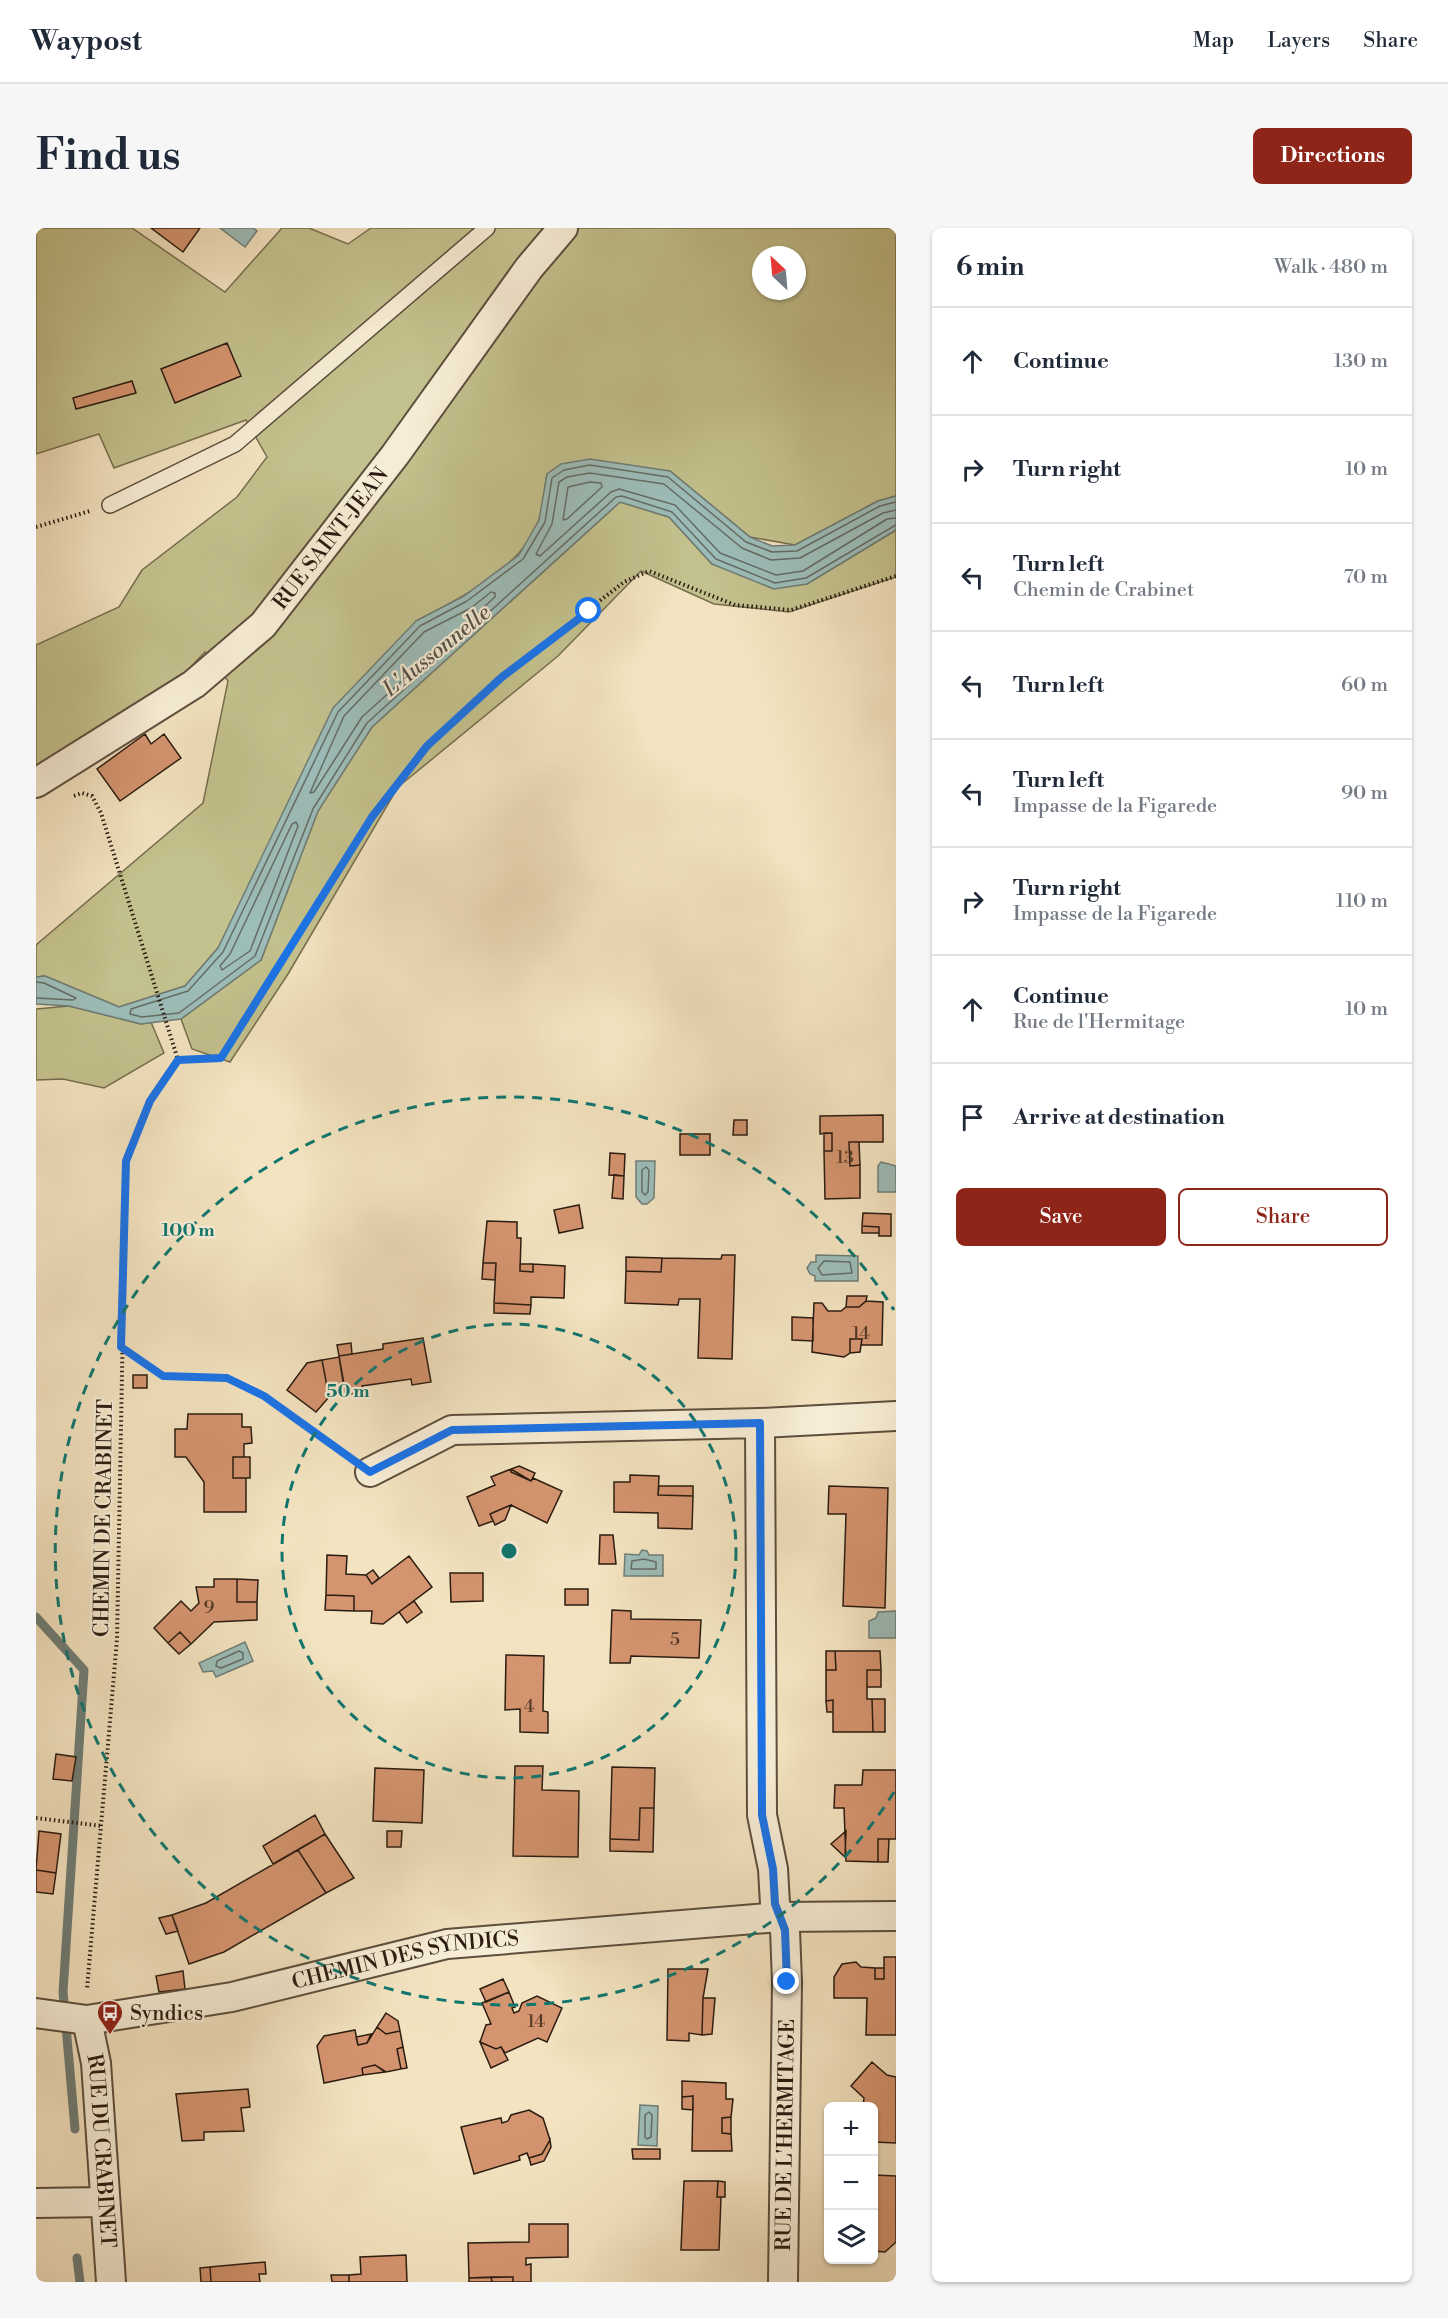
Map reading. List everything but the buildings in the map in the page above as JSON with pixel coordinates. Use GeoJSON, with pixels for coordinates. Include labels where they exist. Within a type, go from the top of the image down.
{"type":"FeatureCollection","features":[{"type":"Feature","properties":{"kind":"street","name":"RUE SAINT-JEAN"},"geometry":{"type":"LineString","coordinates":[[36,783],[194,684],[262,625],[395,455],[529,268],[563,228]]}},
{"type":"Feature","properties":{"kind":"street"},"geometry":{"type":"LineString","coordinates":[[370,1472],[452,1430],[760,1423],[896,1416]]}},
{"type":"Feature","properties":{"kind":"street","name":"RUE DE L'HERMITAGE"},"geometry":{"type":"LineString","coordinates":[[760,1423],[762,1815],[773,1869],[775,1904],[785,1930],[787,1982],[783,2282]]}},
{"type":"Feature","properties":{"kind":"street","name":"CHEMIN DES SYNDICS"},"geometry":{"type":"LineString","coordinates":[[64,2017],[232,1997],[447,1944],[780,1917],[896,1916]]}},
{"type":"Feature","properties":{"kind":"street","name":"RUE DU CRABINET"},"geometry":{"type":"LineString","coordinates":[[64,2017],[96,2063],[111,2282]]}},
{"type":"Feature","properties":{"kind":"street"},"geometry":{"type":"LineString","coordinates":[[36,2203],[104,2202]]}},
{"type":"Feature","properties":{"kind":"lane"},"geometry":{"type":"LineString","coordinates":[[110,505],[235,444],[487,228]]}},
{"type":"Feature","properties":{"kind":"path"},"geometry":{"type":"LineString","coordinates":[[36,527],[110,505]]}},
{"type":"Feature","properties":{"kind":"path"},"geometry":{"type":"LineString","coordinates":[[72,797],[82,793],[92,796],[101,813],[178,1060],[221,1058],[372,817],[427,746],[502,677],[624,582],[649,572],[735,604],[791,610],[896,576]]}},
{"type":"Feature","properties":{"kind":"path","name":"CHEMIN DE CRABINET"},"geometry":{"type":"LineString","coordinates":[[64,2017],[86,1996],[117,1639],[126,1161],[150,1101],[178,1060]]}},
{"type":"Feature","properties":{"kind":"path"},"geometry":{"type":"LineString","coordinates":[[121,1347],[163,1376],[227,1378],[255,1392],[370,1472]]}},
{"type":"Feature","properties":{"kind":"path"},"geometry":{"type":"LineString","coordinates":[[36,1818],[102,1826]]}},
{"type":"Feature","properties":{"kind":"shaded area"},"geometry":{"type":"Polygon","coordinates":[[[36,228],[132,228],[225,292],[282,228],[309,228],[348,244],[371,228],[896,228],[896,496],[878,501],[795,545],[750,537],[670,471],[547,474],[539,520],[530,538],[518,554],[487,581],[416,621],[218,948],[185,986],[119,1007],[45,976],[36,977],[36,945],[203,803],[228,681],[205,652],[183,675],[36,767],[36,645],[119,607],[142,570],[237,497],[267,457],[246,420],[114,468],[99,434],[36,454],[36,228]]]}},
{"type":"Feature","properties":{"kind":"shaded area"},"geometry":{"type":"Polygon","coordinates":[[[620,502],[669,517],[712,564],[807,584],[896,530],[896,577],[789,612],[714,604],[641,571],[558,656],[398,787],[288,974],[230,1062],[192,1049],[181,1019],[261,960],[318,811],[372,727],[620,502]]]}},
{"type":"Feature","properties":{"kind":"shaded area"},"geometry":{"type":"Polygon","coordinates":[[[69,1006],[141,1024],[151,1022],[164,1053],[104,1088],[63,1079],[36,1080],[36,1009],[69,1006]]]}},
{"type":"Feature","properties":{"kind":"water"},"geometry":{"type":"Polygon","coordinates":[[[220,228],[253,228],[257,231],[245,247],[220,228]]]}},
{"type":"Feature","properties":{"kind":"water","name":"L'Aussonnelle"},"geometry":{"type":"Polygon","coordinates":[[[590,459],[670,471],[750,537],[772,546],[795,545],[878,501],[896,496],[896,530],[807,584],[774,589],[712,564],[669,517],[620,502],[372,727],[318,811],[261,960],[181,1019],[141,1024],[69,1006],[36,1004],[36,977],[45,976],[119,1007],[185,986],[218,948],[333,708],[416,621],[464,596],[519,555],[539,520],[547,474],[561,464],[590,459]]]}},
{"type":"Feature","properties":{"kind":"water"},"geometry":{"type":"Polygon","coordinates":[[[636,1161],[655,1161],[654,1198],[647,1204],[642,1204],[636,1197],[636,1161]]]}},
{"type":"Feature","properties":{"kind":"water"},"geometry":{"type":"Polygon","coordinates":[[[881,1162],[896,1166],[896,1192],[878,1192],[878,1166],[881,1162]]]}},
{"type":"Feature","properties":{"kind":"water"},"geometry":{"type":"Polygon","coordinates":[[[816,1255],[858,1256],[858,1281],[815,1281],[815,1276],[810,1274],[807,1268],[811,1262],[816,1262],[816,1255]]]}},
{"type":"Feature","properties":{"kind":"water"},"geometry":{"type":"Polygon","coordinates":[[[642,1550],[647,1551],[649,1555],[663,1555],[663,1576],[624,1576],[625,1554],[639,1555],[642,1550]]]}},
{"type":"Feature","properties":{"kind":"water"},"geometry":{"type":"Polygon","coordinates":[[[896,1611],[896,1638],[869,1638],[869,1621],[876,1618],[878,1612],[896,1611]]]}},
{"type":"Feature","properties":{"kind":"water"},"geometry":{"type":"Polygon","coordinates":[[[245,1642],[253,1661],[216,1677],[213,1671],[203,1672],[199,1663],[245,1642]]]}},
{"type":"Feature","properties":{"kind":"water"},"geometry":{"type":"Polygon","coordinates":[[[640,2105],[658,2106],[657,2146],[638,2145],[640,2105]]]}},
{"type":"Feature","properties":{"kind":"waterway"},"geometry":{"type":"LineString","coordinates":[[36,1617],[84,1670],[63,1992],[75,2129]]}},
{"type":"Feature","properties":{"kind":"waterway"},"geometry":{"type":"LineString","coordinates":[[77,2258],[80,2282]]}},
{"type":"Feature","properties":{"kind":"place","name":"Syndics"},"geometry":{"type":"Point","coordinates":[110,2036]}},
{"type":"Feature","properties":{"kind":"route"},"geometry":{"type":"LineString","coordinates":[[589,611],[502,677],[427,746],[372,817],[221,1058],[178,1060],[150,1101],[136,1129],[126,1161],[121,1347],[163,1376],[227,1378],[264,1396],[370,1472],[452,1430],[760,1423],[762,1815],[773,1869],[775,1904],[785,1930],[787,1982]]}}]}
